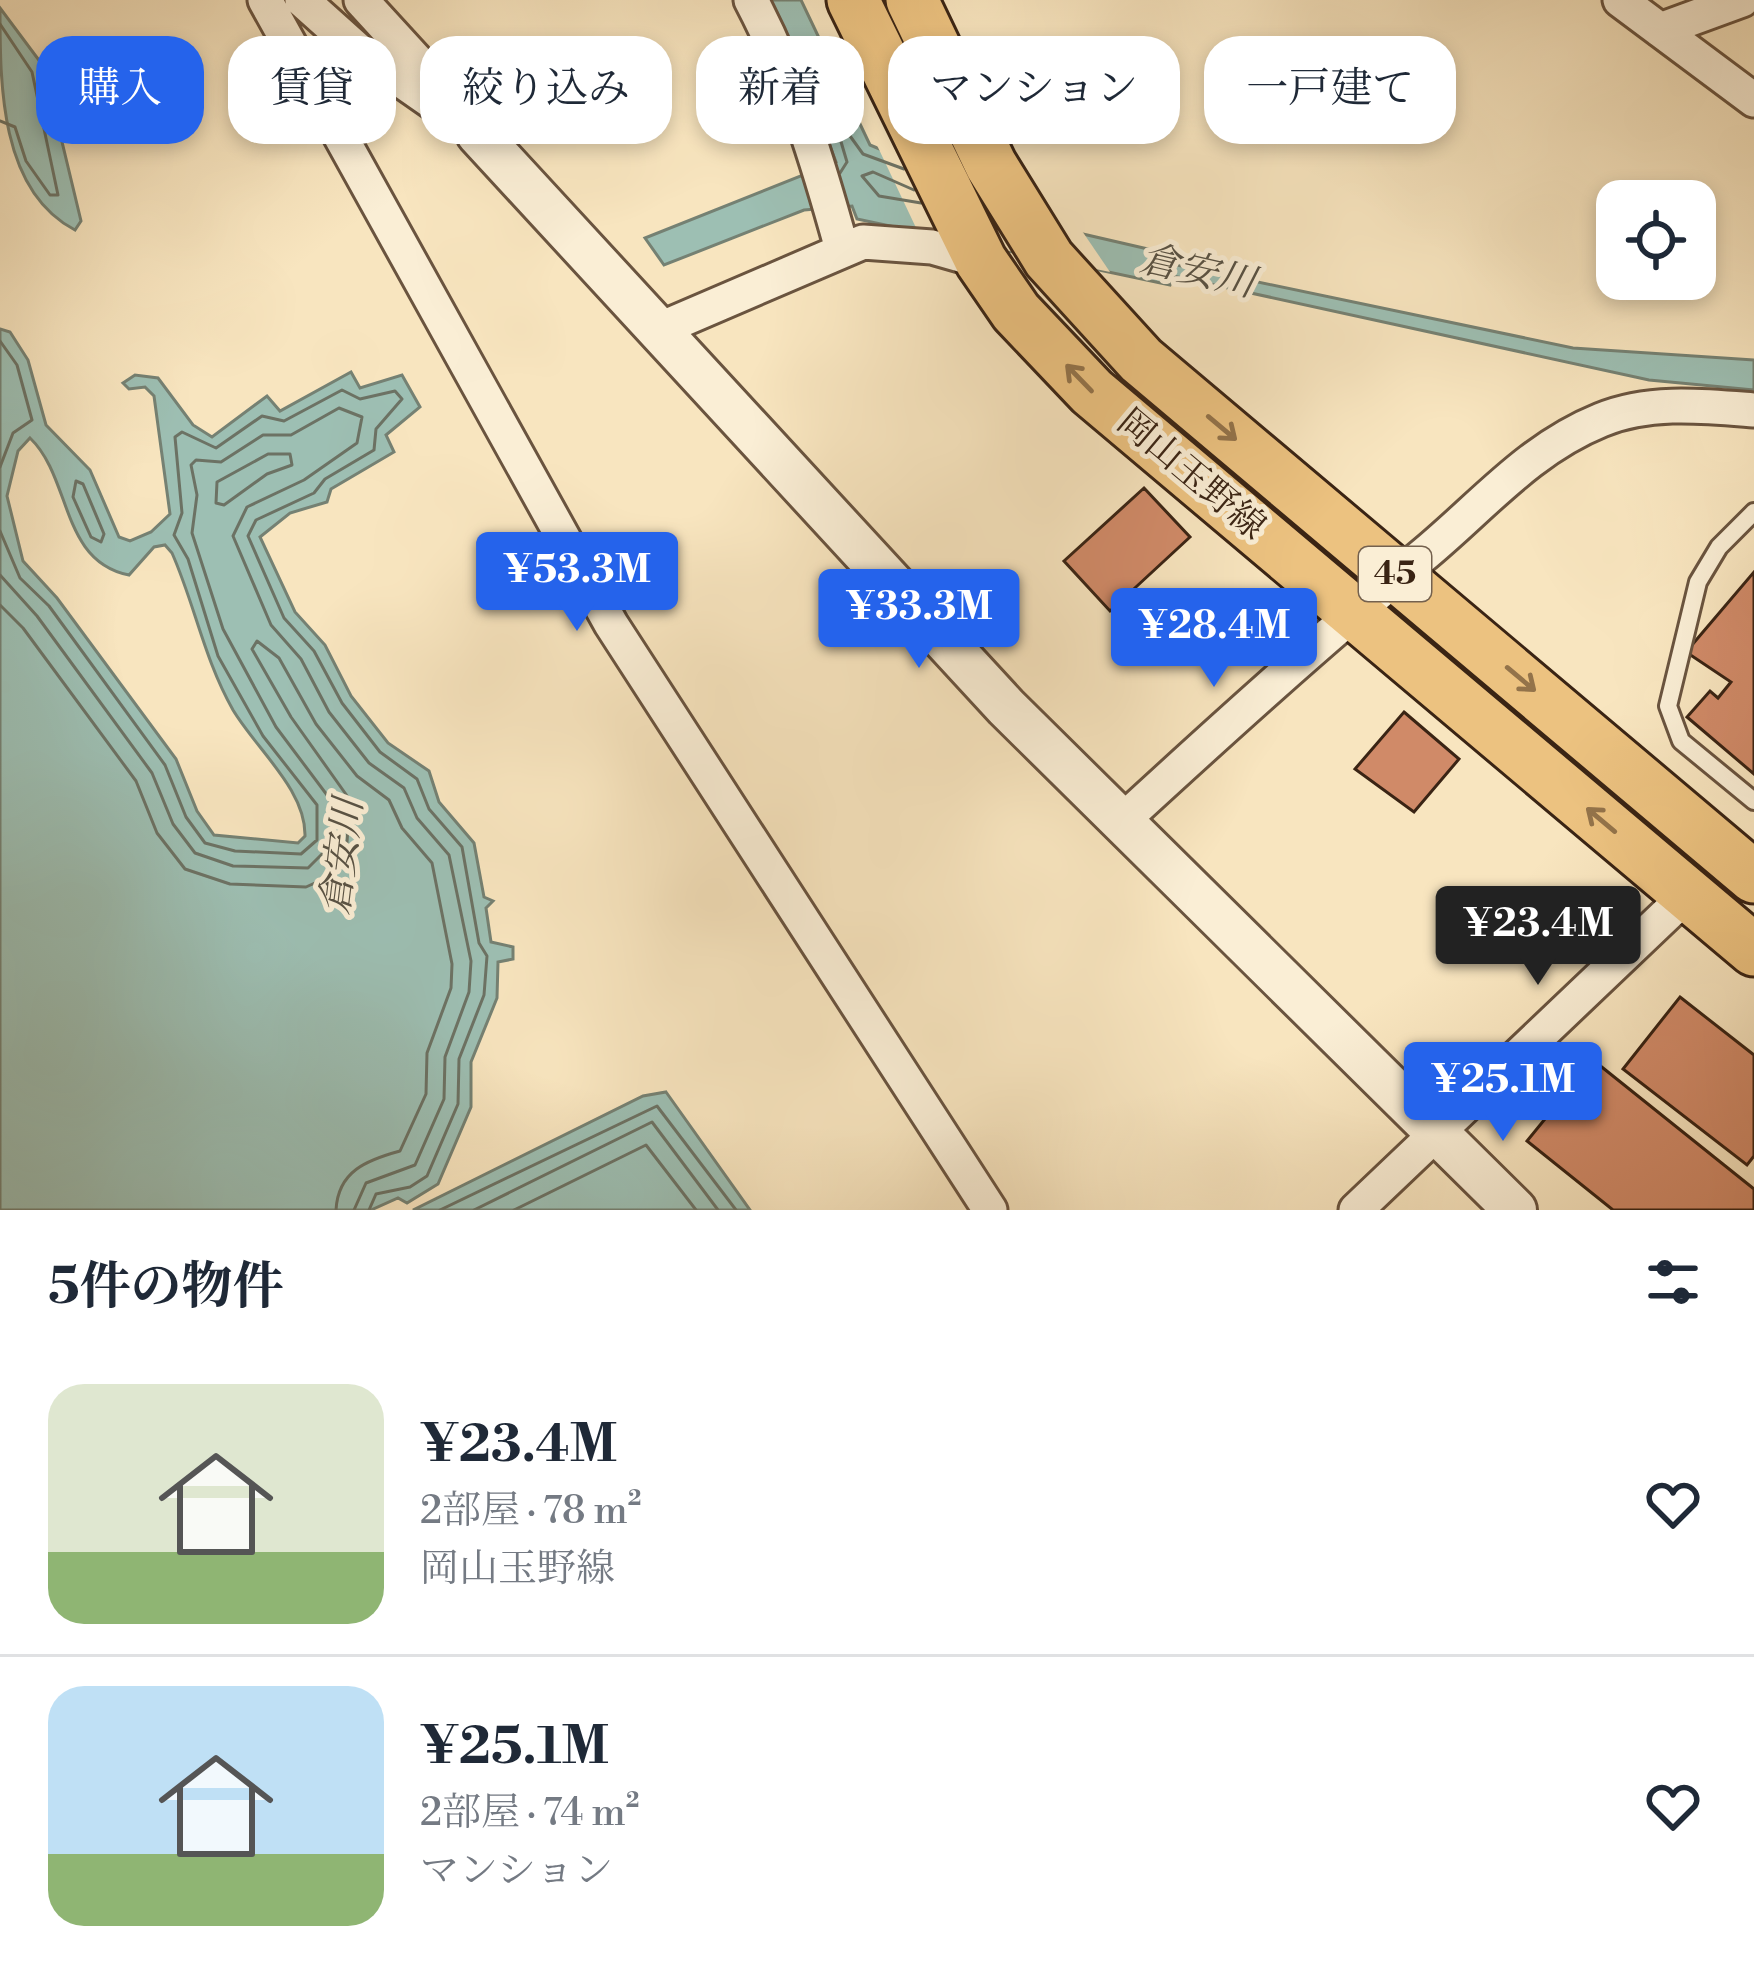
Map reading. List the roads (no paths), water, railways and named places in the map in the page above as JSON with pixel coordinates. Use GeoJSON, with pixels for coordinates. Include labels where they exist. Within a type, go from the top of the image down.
{"type":"FeatureCollection","features":[{"type":"Feature","properties":{"kind":"main road","name":"岡山玉野線"},"geometry":{"type":"LineString","coordinates":[[853,0],[923,151],[976,252],[1016,312],[1092,392],[1754,950]]}},
{"type":"Feature","properties":{"kind":"main road","name":"岡山玉野線"},"geometry":{"type":"LineString","coordinates":[[912,0],[991,165],[1049,259],[1141,360],[1754,877]]}},
{"type":"Feature","properties":{"kind":"street"},"geometry":{"type":"LineString","coordinates":[[265,0],[611,623],[990,1210]]}},
{"type":"Feature","properties":{"kind":"street"},"geometry":{"type":"LineString","coordinates":[[302,0],[359,52],[420,94]]}},
{"type":"Feature","properties":{"kind":"street"},"geometry":{"type":"LineString","coordinates":[[361,0],[420,63]]}},
{"type":"Feature","properties":{"kind":"street"},"geometry":{"type":"LineString","coordinates":[[751,0],[782,59],[821,166],[842,249]]}},
{"type":"Feature","properties":{"kind":"street"},"geometry":{"type":"LineString","coordinates":[[1620,0],[1666,15],[1754,100]]}},
{"type":"Feature","properties":{"kind":"street"},"geometry":{"type":"LineString","coordinates":[[1666,15],[1742,0]]}},
{"type":"Feature","properties":{"kind":"street"},"geometry":{"type":"LineString","coordinates":[[487,144],[1120,824],[1515,1210]]}},
{"type":"Feature","properties":{"kind":"street"},"geometry":{"type":"LineString","coordinates":[[658,330],[842,249],[877,241],[976,252]]}},
{"type":"Feature","properties":{"kind":"street"},"geometry":{"type":"LineString","coordinates":[[1120,824],[1354,610],[1544,447],[1606,418],[1678,404],[1754,410]]}},
{"type":"Feature","properties":{"kind":"street"},"geometry":{"type":"LineString","coordinates":[[1355,1210],[1688,894]]}},
{"type":"Feature","properties":{"kind":"lane"},"geometry":{"type":"LineString","coordinates":[[1754,512],[1719,547],[1697,582],[1668,706],[1681,741],[1754,801]]}},
{"type":"Feature","properties":{"kind":"water"},"geometry":{"type":"Polygon","coordinates":[[[765,0],[801,0],[818,36],[784,36],[765,0]]]}},
{"type":"Feature","properties":{"kind":"water"},"geometry":{"type":"Polygon","coordinates":[[[0,8],[36,56],[36,144],[62,144],[81,221],[75,230],[50,212],[18,163],[1,70],[0,8]]]}},
{"type":"Feature","properties":{"kind":"water","name":"倉安川"},"geometry":{"type":"Polygon","coordinates":[[[864,132],[870,145],[1083,234],[1178,256],[1177,265],[1573,348],[1754,360],[1754,390],[1649,380],[1173,276],[1170,285],[857,219],[852,206],[804,210],[664,265],[645,238],[836,162],[829,144],[864,144],[864,132]]]}},
{"type":"Feature","properties":{"kind":"water","name":"倉安川"},"geometry":{"type":"Polygon","coordinates":[[[0,329],[10,332],[28,360],[46,425],[90,470],[119,537],[130,541],[151,532],[170,514],[154,396],[145,387],[129,389],[123,383],[135,375],[158,378],[193,425],[212,437],[267,396],[280,411],[351,372],[360,388],[402,375],[420,407],[386,435],[394,452],[331,489],[327,502],[290,513],[260,537],[295,612],[325,645],[351,696],[388,743],[429,771],[439,802],[474,843],[484,897],[493,901],[486,908],[491,942],[513,947],[513,959],[498,962],[497,998],[471,1062],[471,1107],[438,1184],[407,1203],[398,1198],[371,1210],[0,1210],[0,329]],[[30,438],[18,451],[7,496],[23,561],[57,598],[176,759],[197,811],[214,835],[298,843],[305,836],[298,803],[223,691],[172,553],[165,545],[154,547],[129,575],[107,567],[78,536],[43,455],[30,438]]]}},
{"type":"Feature","properties":{"kind":"water"},"geometry":{"type":"Polygon","coordinates":[[[666,1092],[750,1210],[413,1210],[643,1096],[666,1092]]]}}]}
